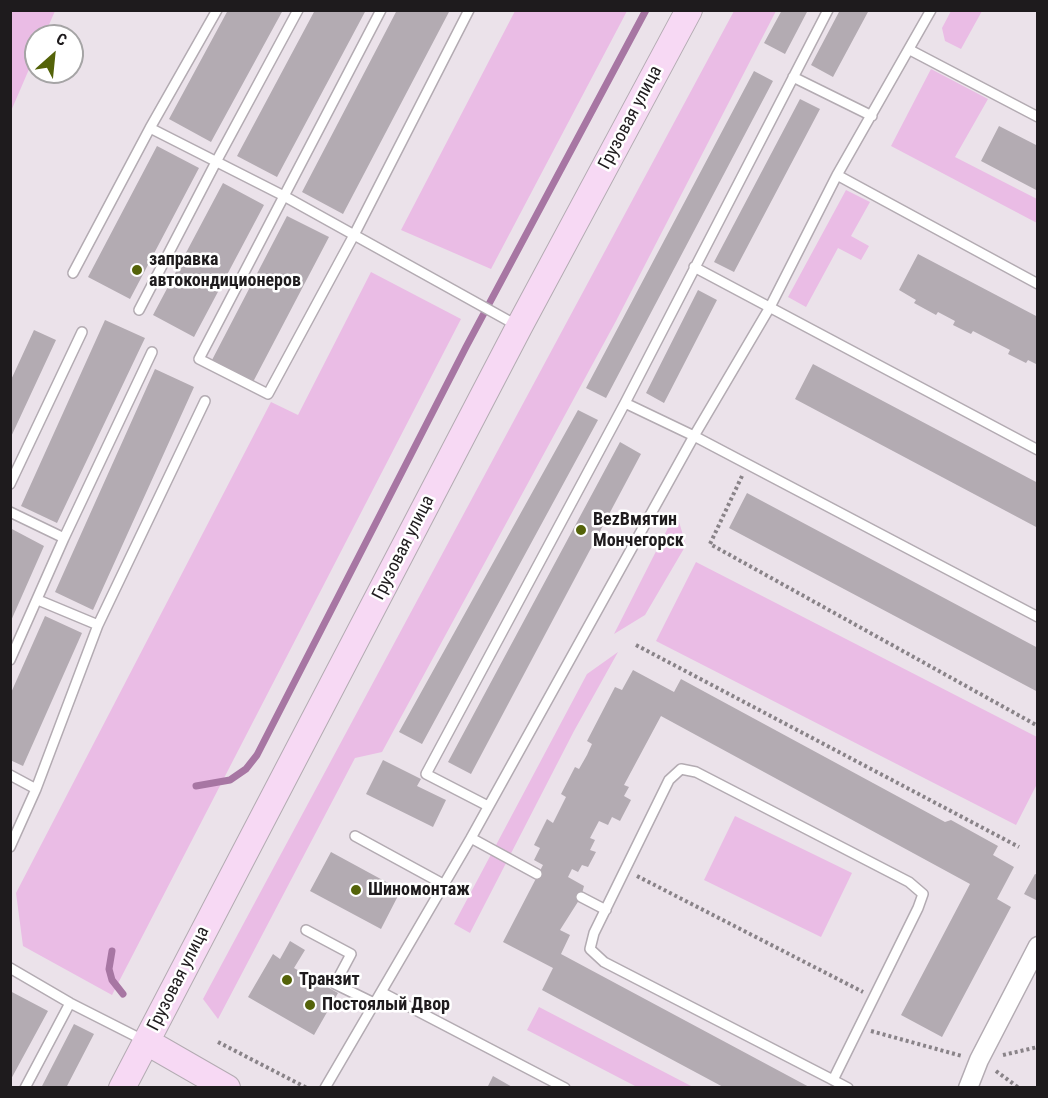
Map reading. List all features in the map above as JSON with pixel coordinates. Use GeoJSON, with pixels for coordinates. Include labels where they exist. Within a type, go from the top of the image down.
{"type":"FeatureCollection","features":[{"type":"Feature","properties":{"kind":"main road","name":"Грузовая улица"},"geometry":{"type":"LineString","coordinates":[[122,1088],[519,327],[689,10]]}},
{"type":"Feature","properties":{"kind":"main road"},"geometry":{"type":"LineString","coordinates":[[147,1042],[227,1088]]}},
{"type":"Feature","properties":{"kind":"street"},"geometry":{"type":"LineString","coordinates":[[968,1088],[979,1060],[1038,946]]}},
{"type":"Feature","properties":{"kind":"lane"},"geometry":{"type":"LineString","coordinates":[[73,273],[150,128],[217,10]]}},
{"type":"Feature","properties":{"kind":"lane"},"geometry":{"type":"LineString","coordinates":[[139,310],[298,10]]}},
{"type":"Feature","properties":{"kind":"lane"},"geometry":{"type":"LineString","coordinates":[[381,10],[199,359],[268,394],[354,235],[469,10]]}},
{"type":"Feature","properties":{"kind":"lane"},"geometry":{"type":"LineString","coordinates":[[488,806],[426,774],[625,403],[828,10]]}},
{"type":"Feature","properties":{"kind":"lane"},"geometry":{"type":"LineString","coordinates":[[325,1088],[471,838],[694,436],[770,307],[837,176],[931,10]]}},
{"type":"Feature","properties":{"kind":"lane"},"geometry":{"type":"LineString","coordinates":[[910,50],[1038,117]]}},
{"type":"Feature","properties":{"kind":"lane"},"geometry":{"type":"LineString","coordinates":[[793,76],[872,116]]}},
{"type":"Feature","properties":{"kind":"lane"},"geometry":{"type":"LineString","coordinates":[[150,128],[284,196],[519,327]]}},
{"type":"Feature","properties":{"kind":"lane"},"geometry":{"type":"LineString","coordinates":[[837,176],[1038,284]]}},
{"type":"Feature","properties":{"kind":"lane"},"geometry":{"type":"LineString","coordinates":[[694,267],[1038,450]]}},
{"type":"Feature","properties":{"kind":"lane"},"geometry":{"type":"LineString","coordinates":[[10,484],[82,332]]}},
{"type":"Feature","properties":{"kind":"lane"},"geometry":{"type":"LineString","coordinates":[[10,660],[64,538],[152,352]]}},
{"type":"Feature","properties":{"kind":"lane"},"geometry":{"type":"LineString","coordinates":[[10,847],[36,789],[98,625],[205,401]]}},
{"type":"Feature","properties":{"kind":"lane"},"geometry":{"type":"LineString","coordinates":[[625,403],[694,436],[1038,617]]}},
{"type":"Feature","properties":{"kind":"lane"},"geometry":{"type":"LineString","coordinates":[[10,512],[64,538]]}},
{"type":"Feature","properties":{"kind":"lane"},"geometry":{"type":"LineString","coordinates":[[38,600],[98,625]]}},
{"type":"Feature","properties":{"kind":"lane"},"geometry":{"type":"LineString","coordinates":[[833,1080],[923,894],[909,882],[696,772],[681,769],[669,780],[594,933],[590,949],[604,962],[848,1088]]}},
{"type":"Feature","properties":{"kind":"lane"},"geometry":{"type":"LineString","coordinates":[[10,775],[36,789]]}},
{"type":"Feature","properties":{"kind":"lane"},"geometry":{"type":"LineString","coordinates":[[355,836],[443,884]]}},
{"type":"Feature","properties":{"kind":"lane"},"geometry":{"type":"LineString","coordinates":[[471,838],[537,874]]}},
{"type":"Feature","properties":{"kind":"lane"},"geometry":{"type":"LineString","coordinates":[[581,897],[606,910]]}},
{"type":"Feature","properties":{"kind":"lane"},"geometry":{"type":"LineString","coordinates":[[306,930],[351,954],[335,984],[374,1003]]}},
{"type":"Feature","properties":{"kind":"lane"},"geometry":{"type":"LineString","coordinates":[[10,968],[70,1003],[147,1042]]}},
{"type":"Feature","properties":{"kind":"lane"},"geometry":{"type":"LineString","coordinates":[[381,992],[565,1088]]}},
{"type":"Feature","properties":{"kind":"lane"},"geometry":{"type":"LineString","coordinates":[[25,1088],[70,1003]]}},
{"type":"Feature","properties":{"kind":"path"},"geometry":{"type":"LineString","coordinates":[[747,465],[710,544],[1038,726]]}},
{"type":"Feature","properties":{"kind":"path"},"geometry":{"type":"LineString","coordinates":[[636,645],[1019,847]]}},
{"type":"Feature","properties":{"kind":"path"},"geometry":{"type":"LineString","coordinates":[[626,870],[874,997]]}},
{"type":"Feature","properties":{"kind":"path"},"geometry":{"type":"LineString","coordinates":[[859,1027],[979,1060],[1019,1088]]}},
{"type":"Feature","properties":{"kind":"path"},"geometry":{"type":"LineString","coordinates":[[218,1042],[306,1088]]}},
{"type":"Feature","properties":{"kind":"path"},"geometry":{"type":"LineString","coordinates":[[979,1060],[1038,1047]]}},
{"type":"Feature","properties":{"kind":"shaded area"},"geometry":{"type":"Polygon","coordinates":[[[11,10],[55,11],[49,24],[24,24],[24,81],[11,111],[11,10]]]}},
{"type":"Feature","properties":{"kind":"shaded area"},"geometry":{"type":"Polygon","coordinates":[[[515,11],[627,11],[491,269],[401,230],[515,11]]]}},
{"type":"Feature","properties":{"kind":"shaded area"},"geometry":{"type":"Polygon","coordinates":[[[734,11],[776,11],[616,321],[382,752],[355,758],[218,1019],[203,999],[734,11]]]}},
{"type":"Feature","properties":{"kind":"shaded area"},"geometry":{"type":"Polygon","coordinates":[[[951,11],[982,11],[961,49],[945,41],[942,28],[951,11]]]}},
{"type":"Feature","properties":{"kind":"shaded area"},"geometry":{"type":"Polygon","coordinates":[[[931,69],[988,99],[955,157],[1037,199],[1037,223],[891,146],[931,69]]]}},
{"type":"Feature","properties":{"kind":"shaded area"},"geometry":{"type":"Polygon","coordinates":[[[846,190],[870,202],[851,236],[869,246],[861,260],[838,248],[806,307],[788,297],[846,190]]]}},
{"type":"Feature","properties":{"kind":"shaded area"},"geometry":{"type":"Polygon","coordinates":[[[371,272],[461,319],[112,995],[23,946],[16,893],[271,402],[298,415],[371,272]]]}},
{"type":"Feature","properties":{"kind":"shaded area"},"geometry":{"type":"Polygon","coordinates":[[[676,512],[686,545],[645,615],[614,634],[676,512]]]}},
{"type":"Feature","properties":{"kind":"shaded area"},"geometry":{"type":"Polygon","coordinates":[[[696,562],[1037,737],[1037,784],[1016,825],[656,641],[696,562]]]}},
{"type":"Feature","properties":{"kind":"shaded area"},"geometry":{"type":"Polygon","coordinates":[[[618,652],[574,731],[470,933],[454,924],[587,674],[618,652]]]}},
{"type":"Feature","properties":{"kind":"shaded area"},"geometry":{"type":"Polygon","coordinates":[[[735,816],[852,873],[821,937],[704,880],[735,816]]]}},
{"type":"Feature","properties":{"kind":"shaded area"},"geometry":{"type":"Polygon","coordinates":[[[539,1007],[693,1087],[637,1087],[527,1030],[539,1007]]]}},
{"type":"Feature","properties":{"kind":"building"},"geometry":{"type":"Polygon","coordinates":[[[228,10],[283,10],[211,142],[169,119],[228,10]]]}},
{"type":"Feature","properties":{"kind":"building"},"geometry":{"type":"Polygon","coordinates":[[[315,10],[366,10],[277,177],[237,156],[315,10]]]}},
{"type":"Feature","properties":{"kind":"building"},"geometry":{"type":"Polygon","coordinates":[[[397,10],[450,10],[343,214],[302,192],[397,10]]]}},
{"type":"Feature","properties":{"kind":"building"},"geometry":{"type":"Polygon","coordinates":[[[782,10],[808,10],[785,54],[764,43],[782,10]]]}},
{"type":"Feature","properties":{"kind":"building"},"geometry":{"type":"Polygon","coordinates":[[[840,10],[869,10],[833,77],[811,65],[840,10]]]}},
{"type":"Feature","properties":{"kind":"building"},"geometry":{"type":"Polygon","coordinates":[[[754,71],[773,81],[606,398],[586,388],[754,71]]]}},
{"type":"Feature","properties":{"kind":"building"},"geometry":{"type":"Polygon","coordinates":[[[800,99],[820,109],[734,272],[714,262],[800,99]]]}},
{"type":"Feature","properties":{"kind":"building"},"geometry":{"type":"Polygon","coordinates":[[[999,126],[1038,146],[1038,191],[981,161],[999,126]]]}},
{"type":"Feature","properties":{"kind":"building"},"geometry":{"type":"Polygon","coordinates":[[[157,146],[199,168],[130,299],[88,277],[157,146]]]}},
{"type":"Feature","properties":{"kind":"building"},"geometry":{"type":"Polygon","coordinates":[[[223,183],[264,205],[194,337],[153,315],[223,183]]]}},
{"type":"Feature","properties":{"kind":"building"},"geometry":{"type":"Polygon","coordinates":[[[287,216],[329,237],[253,382],[212,360],[287,216]]]}},
{"type":"Feature","properties":{"kind":"building"},"geometry":{"type":"Polygon","coordinates":[[[918,254],[1038,317],[1038,365],[1028,360],[1026,363],[1008,354],[1010,350],[973,331],[971,334],[953,325],[955,321],[938,312],[936,315],[914,303],[916,300],[899,290],[918,254]]]}},
{"type":"Feature","properties":{"kind":"building"},"geometry":{"type":"Polygon","coordinates":[[[698,290],[717,300],[664,403],[646,393],[698,290]]]}},
{"type":"Feature","properties":{"kind":"building"},"geometry":{"type":"Polygon","coordinates":[[[105,320],[145,338],[57,523],[21,506],[105,320]]]}},
{"type":"Feature","properties":{"kind":"building"},"geometry":{"type":"Polygon","coordinates":[[[34,330],[56,340],[10,439],[10,382],[34,330]]]}},
{"type":"Feature","properties":{"kind":"building"},"geometry":{"type":"Polygon","coordinates":[[[813,364],[1038,483],[1038,528],[795,399],[813,364]]]}},
{"type":"Feature","properties":{"kind":"building"},"geometry":{"type":"Polygon","coordinates":[[[155,369],[194,387],[93,610],[55,592],[155,369]]]}},
{"type":"Feature","properties":{"kind":"building"},"geometry":{"type":"Polygon","coordinates":[[[578,410],[598,420],[422,744],[399,732],[578,410]]]}},
{"type":"Feature","properties":{"kind":"building"},"geometry":{"type":"Polygon","coordinates":[[[620,442],[641,454],[471,774],[448,762],[620,442]]]}},
{"type":"Feature","properties":{"kind":"building"},"geometry":{"type":"Polygon","coordinates":[[[747,493],[1038,648],[1038,692],[729,528],[747,493]]]}},
{"type":"Feature","properties":{"kind":"building"},"geometry":{"type":"Polygon","coordinates":[[[10,528],[44,546],[10,623],[10,528]]]}},
{"type":"Feature","properties":{"kind":"building"},"geometry":{"type":"Polygon","coordinates":[[[45,616],[82,633],[23,766],[10,760],[10,695],[45,616]]]}},
{"type":"Feature","properties":{"kind":"building"},"geometry":{"type":"Polygon","coordinates":[[[633,670],[674,692],[681,679],[945,822],[951,820],[998,846],[993,855],[1014,867],[997,899],[1011,907],[942,1037],[901,1015],[970,884],[661,716],[624,785],[629,787],[624,796],[631,800],[620,821],[612,817],[608,825],[599,821],[590,838],[595,840],[590,850],[596,852],[588,867],[582,865],[578,872],[572,869],[568,877],[584,886],[581,897],[560,930],[570,935],[561,954],[811,1088],[725,1088],[542,990],[553,968],[503,942],[543,865],[534,860],[540,848],[534,845],[547,819],[553,823],[566,797],[561,794],[575,767],[579,769],[587,755],[592,744],[587,741],[615,687],[622,690],[633,670]]]}},
{"type":"Feature","properties":{"kind":"building"},"geometry":{"type":"Polygon","coordinates":[[[383,760],[421,779],[417,786],[446,800],[433,827],[366,794],[383,760]]]}},
{"type":"Feature","properties":{"kind":"building","name":"Шиномонтаж"},"geometry":{"type":"Polygon","coordinates":[[[331,852],[401,890],[381,929],[310,891],[331,852]]]}},
{"type":"Feature","properties":{"kind":"building"},"geometry":{"type":"Polygon","coordinates":[[[1035,874],[1038,875],[1038,901],[1024,894],[1035,874]]]}},
{"type":"Feature","properties":{"kind":"building","name":"Транзит"},"geometry":{"type":"Polygon","coordinates":[[[290,941],[305,950],[294,968],[338,993],[314,1035],[248,997],[273,954],[280,959],[290,941]]]}},
{"type":"Feature","properties":{"kind":"building"},"geometry":{"type":"Polygon","coordinates":[[[10,991],[48,1011],[10,1081],[10,991]]]}},
{"type":"Feature","properties":{"kind":"building"},"geometry":{"type":"Polygon","coordinates":[[[74,1024],[94,1034],[66,1088],[41,1088],[74,1024]]]}},
{"type":"Feature","properties":{"kind":"building"},"geometry":{"type":"Polygon","coordinates":[[[493,1076],[514,1088],[487,1088],[493,1076]]]}},
{"type":"Feature","properties":{"kind":"waterway"},"geometry":{"type":"LineString","coordinates":[[196,786],[230,780],[246,769],[257,755],[466,347],[646,10]]}},
{"type":"Feature","properties":{"kind":"waterway"},"geometry":{"type":"LineString","coordinates":[[112,951],[109,969],[112,980],[123,994]]}},
{"type":"Feature","properties":{"kind":"place","name":"заправка автокондиционеров"},"geometry":{"type":"Point","coordinates":[137,270]}},
{"type":"Feature","properties":{"kind":"place","name":"BezВмятин Мончегорск"},"geometry":{"type":"Point","coordinates":[581,530]}},
{"type":"Feature","properties":{"kind":"place","name":"Шиномонтаж"},"geometry":{"type":"Point","coordinates":[356,890]}},
{"type":"Feature","properties":{"kind":"place","name":"Транзит"},"geometry":{"type":"Point","coordinates":[287,980]}},
{"type":"Feature","properties":{"kind":"place","name":"Постоялый Двор"},"geometry":{"type":"Point","coordinates":[310,1005]}}]}
